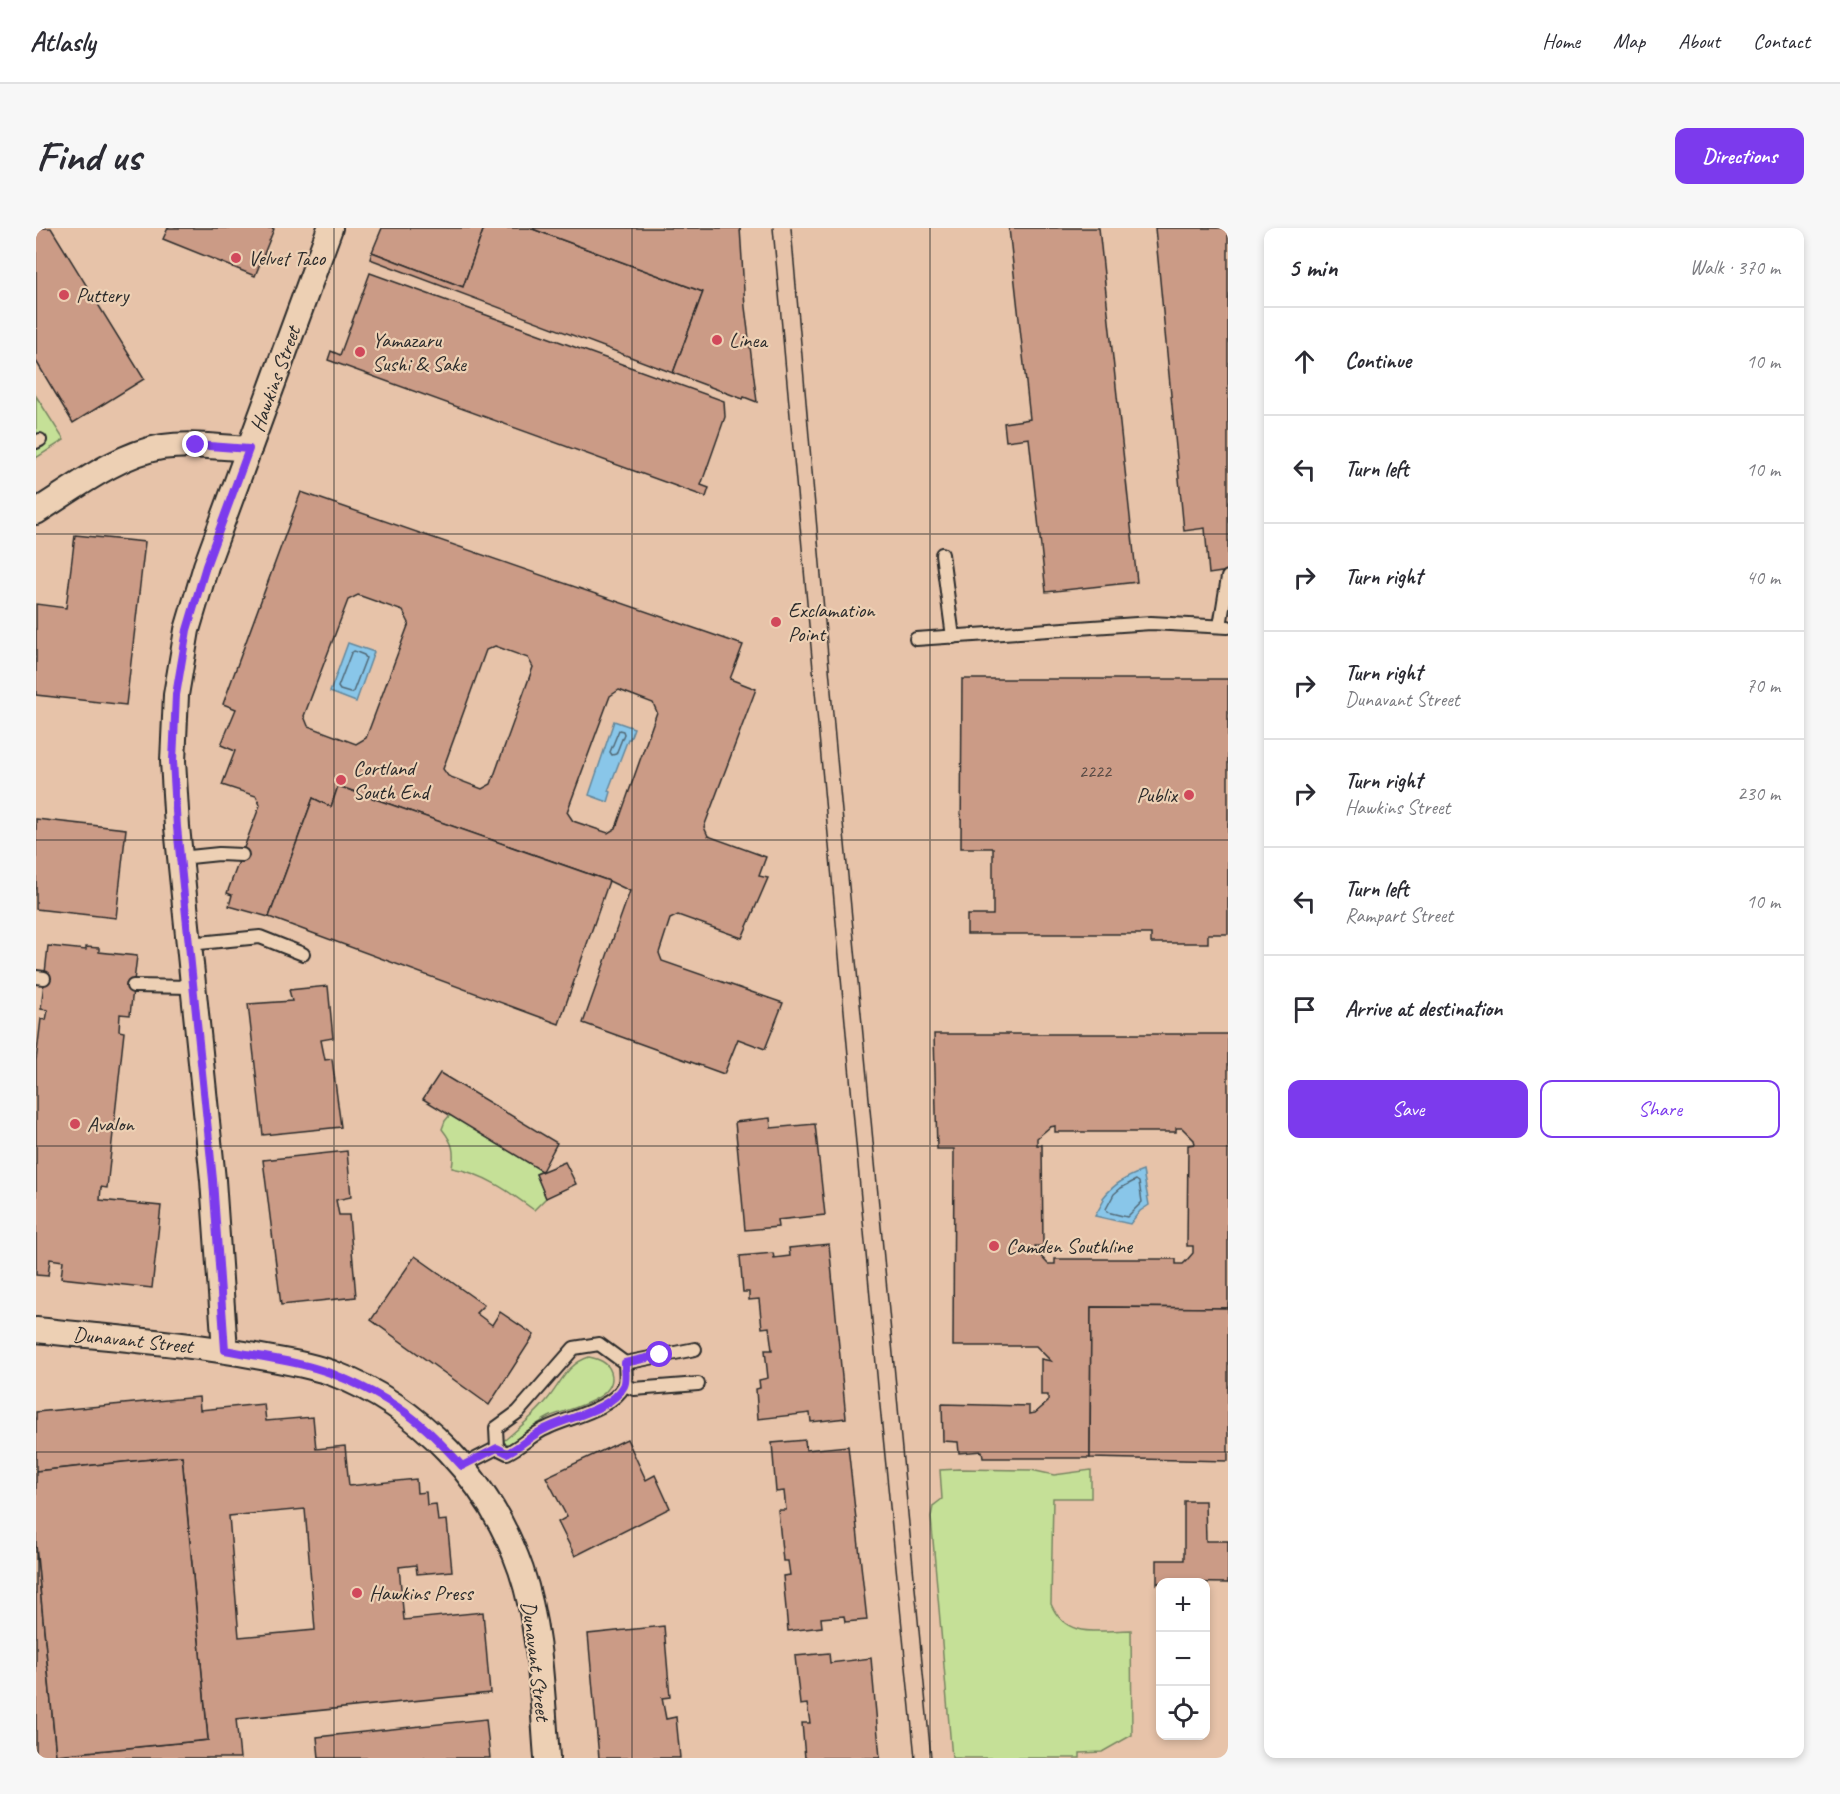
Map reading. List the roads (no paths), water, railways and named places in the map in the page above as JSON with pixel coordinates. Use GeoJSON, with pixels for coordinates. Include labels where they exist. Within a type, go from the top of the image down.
{"type":"FeatureCollection","features":[{"type":"Feature","properties":{"kind":"street","name":"Hawkins Street"},"geometry":{"type":"LineString","coordinates":[[225,1350],[213,1180],[180,858],[173,761],[178,684],[187,630],[206,566],[330,228]]}},
{"type":"Feature","properties":{"kind":"street"},"geometry":{"type":"LineString","coordinates":[[36,512],[105,469],[144,452],[161,447],[196,445],[249,449]]}},
{"type":"Feature","properties":{"kind":"street","name":"Dunavant Street"},"geometry":{"type":"LineString","coordinates":[[36,1330],[225,1350],[304,1366],[331,1373],[364,1388],[407,1414],[427,1430],[462,1466],[486,1498],[521,1569],[534,1621],[548,1758]]}},
{"type":"Feature","properties":{"kind":"lane"},"geometry":{"type":"LineString","coordinates":[[942,554],[953,637]]}},
{"type":"Feature","properties":{"kind":"lane"},"geometry":{"type":"LineString","coordinates":[[916,639],[1151,622],[1224,626],[1228,577]]}},
{"type":"Feature","properties":{"kind":"lane"},"geometry":{"type":"LineString","coordinates":[[180,858],[219,854],[242,855]]}},
{"type":"Feature","properties":{"kind":"lane"},"geometry":{"type":"LineString","coordinates":[[189,944],[260,937],[303,954]]}},
{"type":"Feature","properties":{"kind":"lane"},"geometry":{"type":"LineString","coordinates":[[133,986],[193,987]]}},
{"type":"Feature","properties":{"kind":"lane"},"geometry":{"type":"LineString","coordinates":[[497,1448],[496,1428],[518,1412],[574,1348],[599,1344],[625,1363],[695,1349]]}},
{"type":"Feature","properties":{"kind":"lane"},"geometry":{"type":"LineString","coordinates":[[497,1448],[507,1453],[519,1448],[545,1428],[587,1413],[612,1400],[625,1385],[625,1363]]}},
{"type":"Feature","properties":{"kind":"lane"},"geometry":{"type":"LineString","coordinates":[[625,1385],[634,1389],[698,1384]]}},
{"type":"Feature","properties":{"kind":"lane"},"geometry":{"type":"LineString","coordinates":[[462,1466],[497,1448]]}},
{"type":"Feature","properties":{"kind":"water"},"geometry":{"type":"Polygon","coordinates":[[[348,643],[374,652],[356,702],[330,692],[348,643]]]}},
{"type":"Feature","properties":{"kind":"water"},"geometry":{"type":"Polygon","coordinates":[[[614,721],[634,728],[608,791],[611,792],[608,802],[589,795],[614,721]]]}},
{"type":"Feature","properties":{"kind":"water"},"geometry":{"type":"Polygon","coordinates":[[[1143,1171],[1149,1205],[1140,1211],[1130,1224],[1095,1216],[1103,1198],[1116,1185],[1143,1171]]]}},
{"type":"Feature","properties":{"kind":"tram line"},"geometry":{"type":"LineString","coordinates":[[773,228],[878,1386],[915,1758]]}},
{"type":"Feature","properties":{"kind":"tram line"},"geometry":{"type":"LineString","coordinates":[[791,228],[835,737],[931,1758]]}},
{"type":"Feature","properties":{"kind":"place","name":"Velvet Taco"},"geometry":{"type":"Point","coordinates":[236,258]}},
{"type":"Feature","properties":{"kind":"place","name":"Puttery"},"geometry":{"type":"Point","coordinates":[64,295]}},
{"type":"Feature","properties":{"kind":"place","name":"Linea"},"geometry":{"type":"Point","coordinates":[717,340]}},
{"type":"Feature","properties":{"kind":"place","name":"Yamazaru Sushi & Sake"},"geometry":{"type":"Point","coordinates":[360,352]}},
{"type":"Feature","properties":{"kind":"place","name":"Exclamation Point"},"geometry":{"type":"Point","coordinates":[776,622]}},
{"type":"Feature","properties":{"kind":"place","name":"Cortland South End"},"geometry":{"type":"Point","coordinates":[341,780]}},
{"type":"Feature","properties":{"kind":"place","name":"Publix"},"geometry":{"type":"Point","coordinates":[1189,795]}},
{"type":"Feature","properties":{"kind":"place","name":"Avalon"},"geometry":{"type":"Point","coordinates":[75,1124]}},
{"type":"Feature","properties":{"kind":"place","name":"Camden Southline"},"geometry":{"type":"Point","coordinates":[994,1246]}},
{"type":"Feature","properties":{"kind":"place","name":"Hawkins Press"},"geometry":{"type":"Point","coordinates":[357,1593]}}]}
